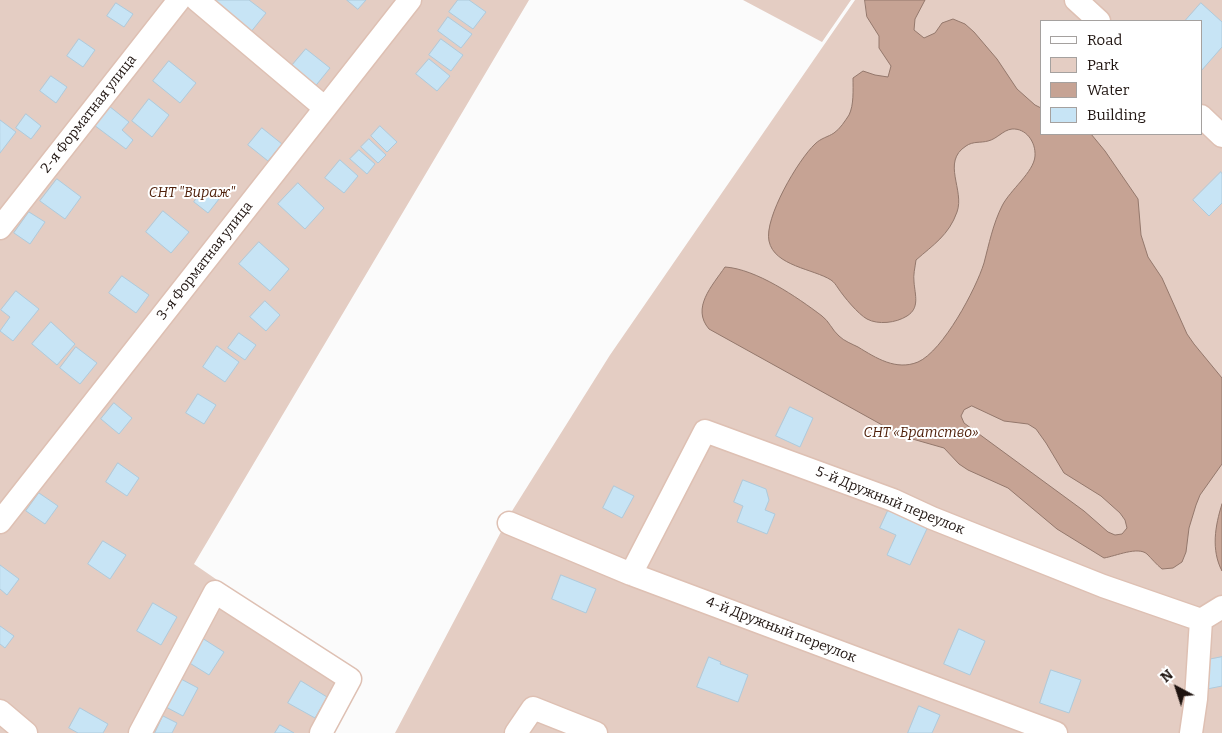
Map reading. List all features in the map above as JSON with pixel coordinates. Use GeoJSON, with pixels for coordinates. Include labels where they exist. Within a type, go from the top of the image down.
{"type":"FeatureCollection","features":[{"type":"Feature","properties":{"kind":"lane","name":"2-я Форматная улица"},"geometry":{"type":"LineString","coordinates":[[0,228],[178,0]]}},
{"type":"Feature","properties":{"kind":"lane"},"geometry":{"type":"LineString","coordinates":[[197,0],[325,108]]}},
{"type":"Feature","properties":{"kind":"lane","name":"3-я Форматная улица"},"geometry":{"type":"LineString","coordinates":[[0,522],[410,0]]}},
{"type":"Feature","properties":{"kind":"lane"},"geometry":{"type":"LineString","coordinates":[[1076,0],[1098,20]]}},
{"type":"Feature","properties":{"kind":"lane"},"geometry":{"type":"LineString","coordinates":[[1202,117],[1222,136]]}},
{"type":"Feature","properties":{"kind":"lane","name":"5-й Дружный переулок"},"geometry":{"type":"LineString","coordinates":[[631,574],[705,431],[893,500],[932,518],[1094,582],[1201,620]]}},
{"type":"Feature","properties":{"kind":"lane","name":"4-й Дружный переулок"},"geometry":{"type":"LineString","coordinates":[[509,523],[631,574],[1056,733]]}},
{"type":"Feature","properties":{"kind":"lane"},"geometry":{"type":"LineString","coordinates":[[140,733],[215,592],[350,679],[321,733]]}},
{"type":"Feature","properties":{"kind":"lane"},"geometry":{"type":"LineString","coordinates":[[1191,733],[1196,699],[1201,620],[1222,607]]}},
{"type":"Feature","properties":{"kind":"lane"},"geometry":{"type":"LineString","coordinates":[[516,733],[533,708],[596,733]]}},
{"type":"Feature","properties":{"kind":"green space","name":"СНТ \"Вираж\""},"geometry":{"type":"Polygon","coordinates":[[[0,0],[529,0],[194,564],[356,676],[326,733],[0,733],[0,0]]]}},
{"type":"Feature","properties":{"kind":"green space"},"geometry":{"type":"Polygon","coordinates":[[[743,0],[851,0],[822,42],[743,0]]]}},
{"type":"Feature","properties":{"kind":"green space","name":"СНТ «Братство»"},"geometry":{"type":"Polygon","coordinates":[[[855,0],[1222,0],[1222,733],[395,733],[512,511],[610,355],[855,0]]]}},
{"type":"Feature","properties":{"kind":"water"},"geometry":{"type":"Polygon","coordinates":[[[865,0],[925,0],[915,19],[914,30],[924,38],[935,33],[942,23],[953,19],[965,24],[997,59],[1017,89],[1040,108],[1040,135],[1092,135],[1138,199],[1141,235],[1148,257],[1162,278],[1187,334],[1222,378],[1222,464],[1200,495],[1189,528],[1186,552],[1182,562],[1173,568],[1162,569],[1147,554],[1138,551],[1104,558],[1057,529],[1008,488],[959,464],[944,448],[902,436],[709,329],[704,321],[702,313],[705,297],[725,267],[750,273],[776,285],[824,318],[841,338],[886,362],[902,365],[918,362],[928,356],[948,333],[966,303],[980,274],[1002,206],[1034,162],[1034,146],[1026,133],[1012,129],[988,141],[969,144],[959,153],[955,160],[954,168],[959,204],[957,212],[945,233],[916,260],[914,277],[915,305],[911,313],[903,318],[882,323],[867,319],[851,305],[832,281],[824,276],[796,266],[778,256],[772,249],[769,241],[769,231],[777,204],[800,163],[815,144],[836,131],[849,115],[852,102],[853,78],[863,71],[888,77],[891,66],[879,48],[879,36],[867,17],[865,0]],[[972,406],[964,410],[961,416],[964,423],[1084,511],[1108,532],[1115,535],[1122,534],[1127,528],[1125,520],[1120,513],[1101,496],[1064,473],[1036,429],[1028,424],[1004,421],[972,406]]]}},
{"type":"Feature","properties":{"kind":"water"},"geometry":{"type":"Polygon","coordinates":[[[1222,504],[1222,571],[1216,555],[1215,538],[1222,504]]]}},
{"type":"Feature","properties":{"kind":"building"},"geometry":{"type":"Polygon","coordinates":[[[209,0],[249,0],[266,13],[250,33],[209,0]]]}},
{"type":"Feature","properties":{"kind":"building"},"geometry":{"type":"Polygon","coordinates":[[[347,0],[366,0],[358,9],[347,0]]]}},
{"type":"Feature","properties":{"kind":"building"},"geometry":{"type":"Polygon","coordinates":[[[458,0],[469,0],[486,12],[473,29],[449,12],[458,0]]]}},
{"type":"Feature","properties":{"kind":"building"},"geometry":{"type":"Polygon","coordinates":[[[116,3],[133,14],[124,27],[107,16],[116,3]]]}},
{"type":"Feature","properties":{"kind":"building"},"geometry":{"type":"Polygon","coordinates":[[[1201,3],[1222,22],[1222,47],[1202,70],[1202,20],[1186,20],[1201,3]]]}},
{"type":"Feature","properties":{"kind":"building"},"geometry":{"type":"Polygon","coordinates":[[[448,17],[472,34],[461,48],[438,31],[448,17]]]}},
{"type":"Feature","properties":{"kind":"building"},"geometry":{"type":"Polygon","coordinates":[[[79,39],[95,50],[83,67],[67,56],[79,39]]]}},
{"type":"Feature","properties":{"kind":"building"},"geometry":{"type":"Polygon","coordinates":[[[441,39],[463,55],[451,71],[429,55],[441,39]]]}},
{"type":"Feature","properties":{"kind":"building"},"geometry":{"type":"Polygon","coordinates":[[[306,49],[330,68],[313,89],[289,69],[306,49]]]}},
{"type":"Feature","properties":{"kind":"building"},"geometry":{"type":"Polygon","coordinates":[[[429,59],[450,76],[437,91],[416,74],[429,59]]]}},
{"type":"Feature","properties":{"kind":"building"},"geometry":{"type":"Polygon","coordinates":[[[169,61],[196,83],[180,103],[153,81],[169,61]]]}},
{"type":"Feature","properties":{"kind":"building"},"geometry":{"type":"Polygon","coordinates":[[[51,76],[67,87],[56,103],[40,91],[51,76]]]}},
{"type":"Feature","properties":{"kind":"building"},"geometry":{"type":"Polygon","coordinates":[[[149,99],[169,115],[152,137],[132,121],[149,99]]]}},
{"type":"Feature","properties":{"kind":"building"},"geometry":{"type":"Polygon","coordinates":[[[109,106],[129,122],[122,130],[133,140],[126,149],[94,125],[109,106]]]}},
{"type":"Feature","properties":{"kind":"building"},"geometry":{"type":"Polygon","coordinates":[[[26,114],[41,126],[31,139],[16,128],[26,114]]]}},
{"type":"Feature","properties":{"kind":"building"},"geometry":{"type":"Polygon","coordinates":[[[0,120],[16,132],[0,153],[0,120]]]}},
{"type":"Feature","properties":{"kind":"building"},"geometry":{"type":"Polygon","coordinates":[[[380,126],[397,142],[387,152],[371,136],[380,126]]]}},
{"type":"Feature","properties":{"kind":"building"},"geometry":{"type":"Polygon","coordinates":[[[262,128],[282,144],[268,161],[248,145],[262,128]]]}},
{"type":"Feature","properties":{"kind":"building"},"geometry":{"type":"Polygon","coordinates":[[[369,139],[386,155],[378,163],[361,147],[369,139]]]}},
{"type":"Feature","properties":{"kind":"building"},"geometry":{"type":"Polygon","coordinates":[[[359,150],[375,164],[367,174],[350,159],[359,150]]]}},
{"type":"Feature","properties":{"kind":"building"},"geometry":{"type":"Polygon","coordinates":[[[340,160],[358,176],[344,193],[325,178],[340,160]]]}},
{"type":"Feature","properties":{"kind":"building"},"geometry":{"type":"Polygon","coordinates":[[[1221,172],[1222,203],[1209,216],[1193,200],[1221,172]]]}},
{"type":"Feature","properties":{"kind":"building"},"geometry":{"type":"Polygon","coordinates":[[[57,179],[81,197],[65,219],[40,201],[57,179]]]}},
{"type":"Feature","properties":{"kind":"building"},"geometry":{"type":"Polygon","coordinates":[[[298,183],[324,208],[305,229],[278,204],[298,183]]]}},
{"type":"Feature","properties":{"kind":"building"},"geometry":{"type":"Polygon","coordinates":[[[204,188],[219,199],[208,213],[194,202],[204,188]]]}},
{"type":"Feature","properties":{"kind":"building"},"geometry":{"type":"Polygon","coordinates":[[[163,211],[189,232],[171,253],[146,232],[163,211]]]}},
{"type":"Feature","properties":{"kind":"building"},"geometry":{"type":"Polygon","coordinates":[[[29,212],[45,222],[30,244],[14,233],[29,212]]]}},
{"type":"Feature","properties":{"kind":"building"},"geometry":{"type":"Polygon","coordinates":[[[259,242],[289,269],[270,291],[239,264],[259,242]]]}},
{"type":"Feature","properties":{"kind":"building"},"geometry":{"type":"Polygon","coordinates":[[[122,276],[149,295],[136,313],[109,293],[122,276]]]}},
{"type":"Feature","properties":{"kind":"building"},"geometry":{"type":"Polygon","coordinates":[[[16,291],[39,309],[13,341],[0,331],[10,317],[1,310],[16,291]]]}},
{"type":"Feature","properties":{"kind":"building"},"geometry":{"type":"Polygon","coordinates":[[[265,301],[280,315],[266,331],[250,317],[265,301]]]}},
{"type":"Feature","properties":{"kind":"building"},"geometry":{"type":"Polygon","coordinates":[[[51,322],[75,344],[57,365],[32,344],[51,322]]]}},
{"type":"Feature","properties":{"kind":"building"},"geometry":{"type":"Polygon","coordinates":[[[239,333],[256,345],[245,360],[228,348],[239,333]]]}},
{"type":"Feature","properties":{"kind":"building"},"geometry":{"type":"Polygon","coordinates":[[[217,346],[239,362],[225,382],[203,367],[217,346]]]}},
{"type":"Feature","properties":{"kind":"building"},"geometry":{"type":"Polygon","coordinates":[[[76,347],[97,363],[80,384],[60,368],[76,347]]]}},
{"type":"Feature","properties":{"kind":"building"},"geometry":{"type":"Polygon","coordinates":[[[198,394],[216,405],[204,424],[186,413],[198,394]]]}},
{"type":"Feature","properties":{"kind":"building"},"geometry":{"type":"Polygon","coordinates":[[[114,403],[132,418],[119,434],[101,419],[114,403]]]}},
{"type":"Feature","properties":{"kind":"building"},"geometry":{"type":"Polygon","coordinates":[[[790,407],[813,418],[800,447],[776,436],[790,407]]]}},
{"type":"Feature","properties":{"kind":"building"},"geometry":{"type":"Polygon","coordinates":[[[118,463],[139,478],[127,496],[106,482],[118,463]]]}},
{"type":"Feature","properties":{"kind":"building"},"geometry":{"type":"Polygon","coordinates":[[[743,480],[766,489],[769,500],[765,510],[775,514],[767,534],[737,522],[743,506],[734,502],[743,480]]]}},
{"type":"Feature","properties":{"kind":"building"},"geometry":{"type":"Polygon","coordinates":[[[614,486],[634,496],[622,518],[603,508],[614,486]]]}},
{"type":"Feature","properties":{"kind":"building"},"geometry":{"type":"Polygon","coordinates":[[[39,493],[58,506],[45,524],[26,511],[39,493]]]}},
{"type":"Feature","properties":{"kind":"building"},"geometry":{"type":"Polygon","coordinates":[[[893,500],[932,518],[910,565],[887,555],[896,535],[880,528],[893,500]]]}},
{"type":"Feature","properties":{"kind":"building"},"geometry":{"type":"Polygon","coordinates":[[[103,541],[126,555],[110,579],[88,564],[103,541]]]}},
{"type":"Feature","properties":{"kind":"building"},"geometry":{"type":"Polygon","coordinates":[[[0,565],[19,579],[7,595],[0,589],[0,565]]]}},
{"type":"Feature","properties":{"kind":"building"},"geometry":{"type":"Polygon","coordinates":[[[561,575],[596,589],[586,613],[552,599],[561,575]]]}},
{"type":"Feature","properties":{"kind":"building"},"geometry":{"type":"Polygon","coordinates":[[[153,603],[177,617],[161,645],[137,631],[153,603]]]}},
{"type":"Feature","properties":{"kind":"building"},"geometry":{"type":"Polygon","coordinates":[[[0,626],[14,636],[5,648],[0,644],[0,626]]]}},
{"type":"Feature","properties":{"kind":"building"},"geometry":{"type":"Polygon","coordinates":[[[959,629],[985,641],[970,675],[944,664],[959,629]]]}},
{"type":"Feature","properties":{"kind":"building"},"geometry":{"type":"Polygon","coordinates":[[[202,638],[224,652],[209,675],[188,662],[202,638]]]}},
{"type":"Feature","properties":{"kind":"building"},"geometry":{"type":"Polygon","coordinates":[[[709,657],[721,662],[720,664],[748,675],[738,702],[697,687],[709,657]]]}},
{"type":"Feature","properties":{"kind":"building"},"geometry":{"type":"Polygon","coordinates":[[[1222,657],[1222,686],[1207,689],[1202,661],[1222,657]]]}},
{"type":"Feature","properties":{"kind":"building"},"geometry":{"type":"Polygon","coordinates":[[[1051,670],[1081,680],[1069,713],[1040,703],[1051,670]]]}},
{"type":"Feature","properties":{"kind":"building"},"geometry":{"type":"Polygon","coordinates":[[[179,678],[198,688],[183,716],[164,706],[179,678]]]}},
{"type":"Feature","properties":{"kind":"building"},"geometry":{"type":"Polygon","coordinates":[[[301,681],[327,697],[315,718],[288,703],[301,681]]]}},
{"type":"Feature","properties":{"kind":"building"},"geometry":{"type":"Polygon","coordinates":[[[919,706],[940,715],[932,733],[908,733],[919,706]]]}},
{"type":"Feature","properties":{"kind":"building"},"geometry":{"type":"Polygon","coordinates":[[[80,708],[108,724],[103,733],[78,733],[69,728],[80,708]]]}},
{"type":"Feature","properties":{"kind":"building"},"geometry":{"type":"Polygon","coordinates":[[[163,716],[177,723],[172,733],[155,733],[163,716]]]}},
{"type":"Feature","properties":{"kind":"building"},"geometry":{"type":"Polygon","coordinates":[[[280,725],[294,733],[275,733],[280,725]]]}}]}
